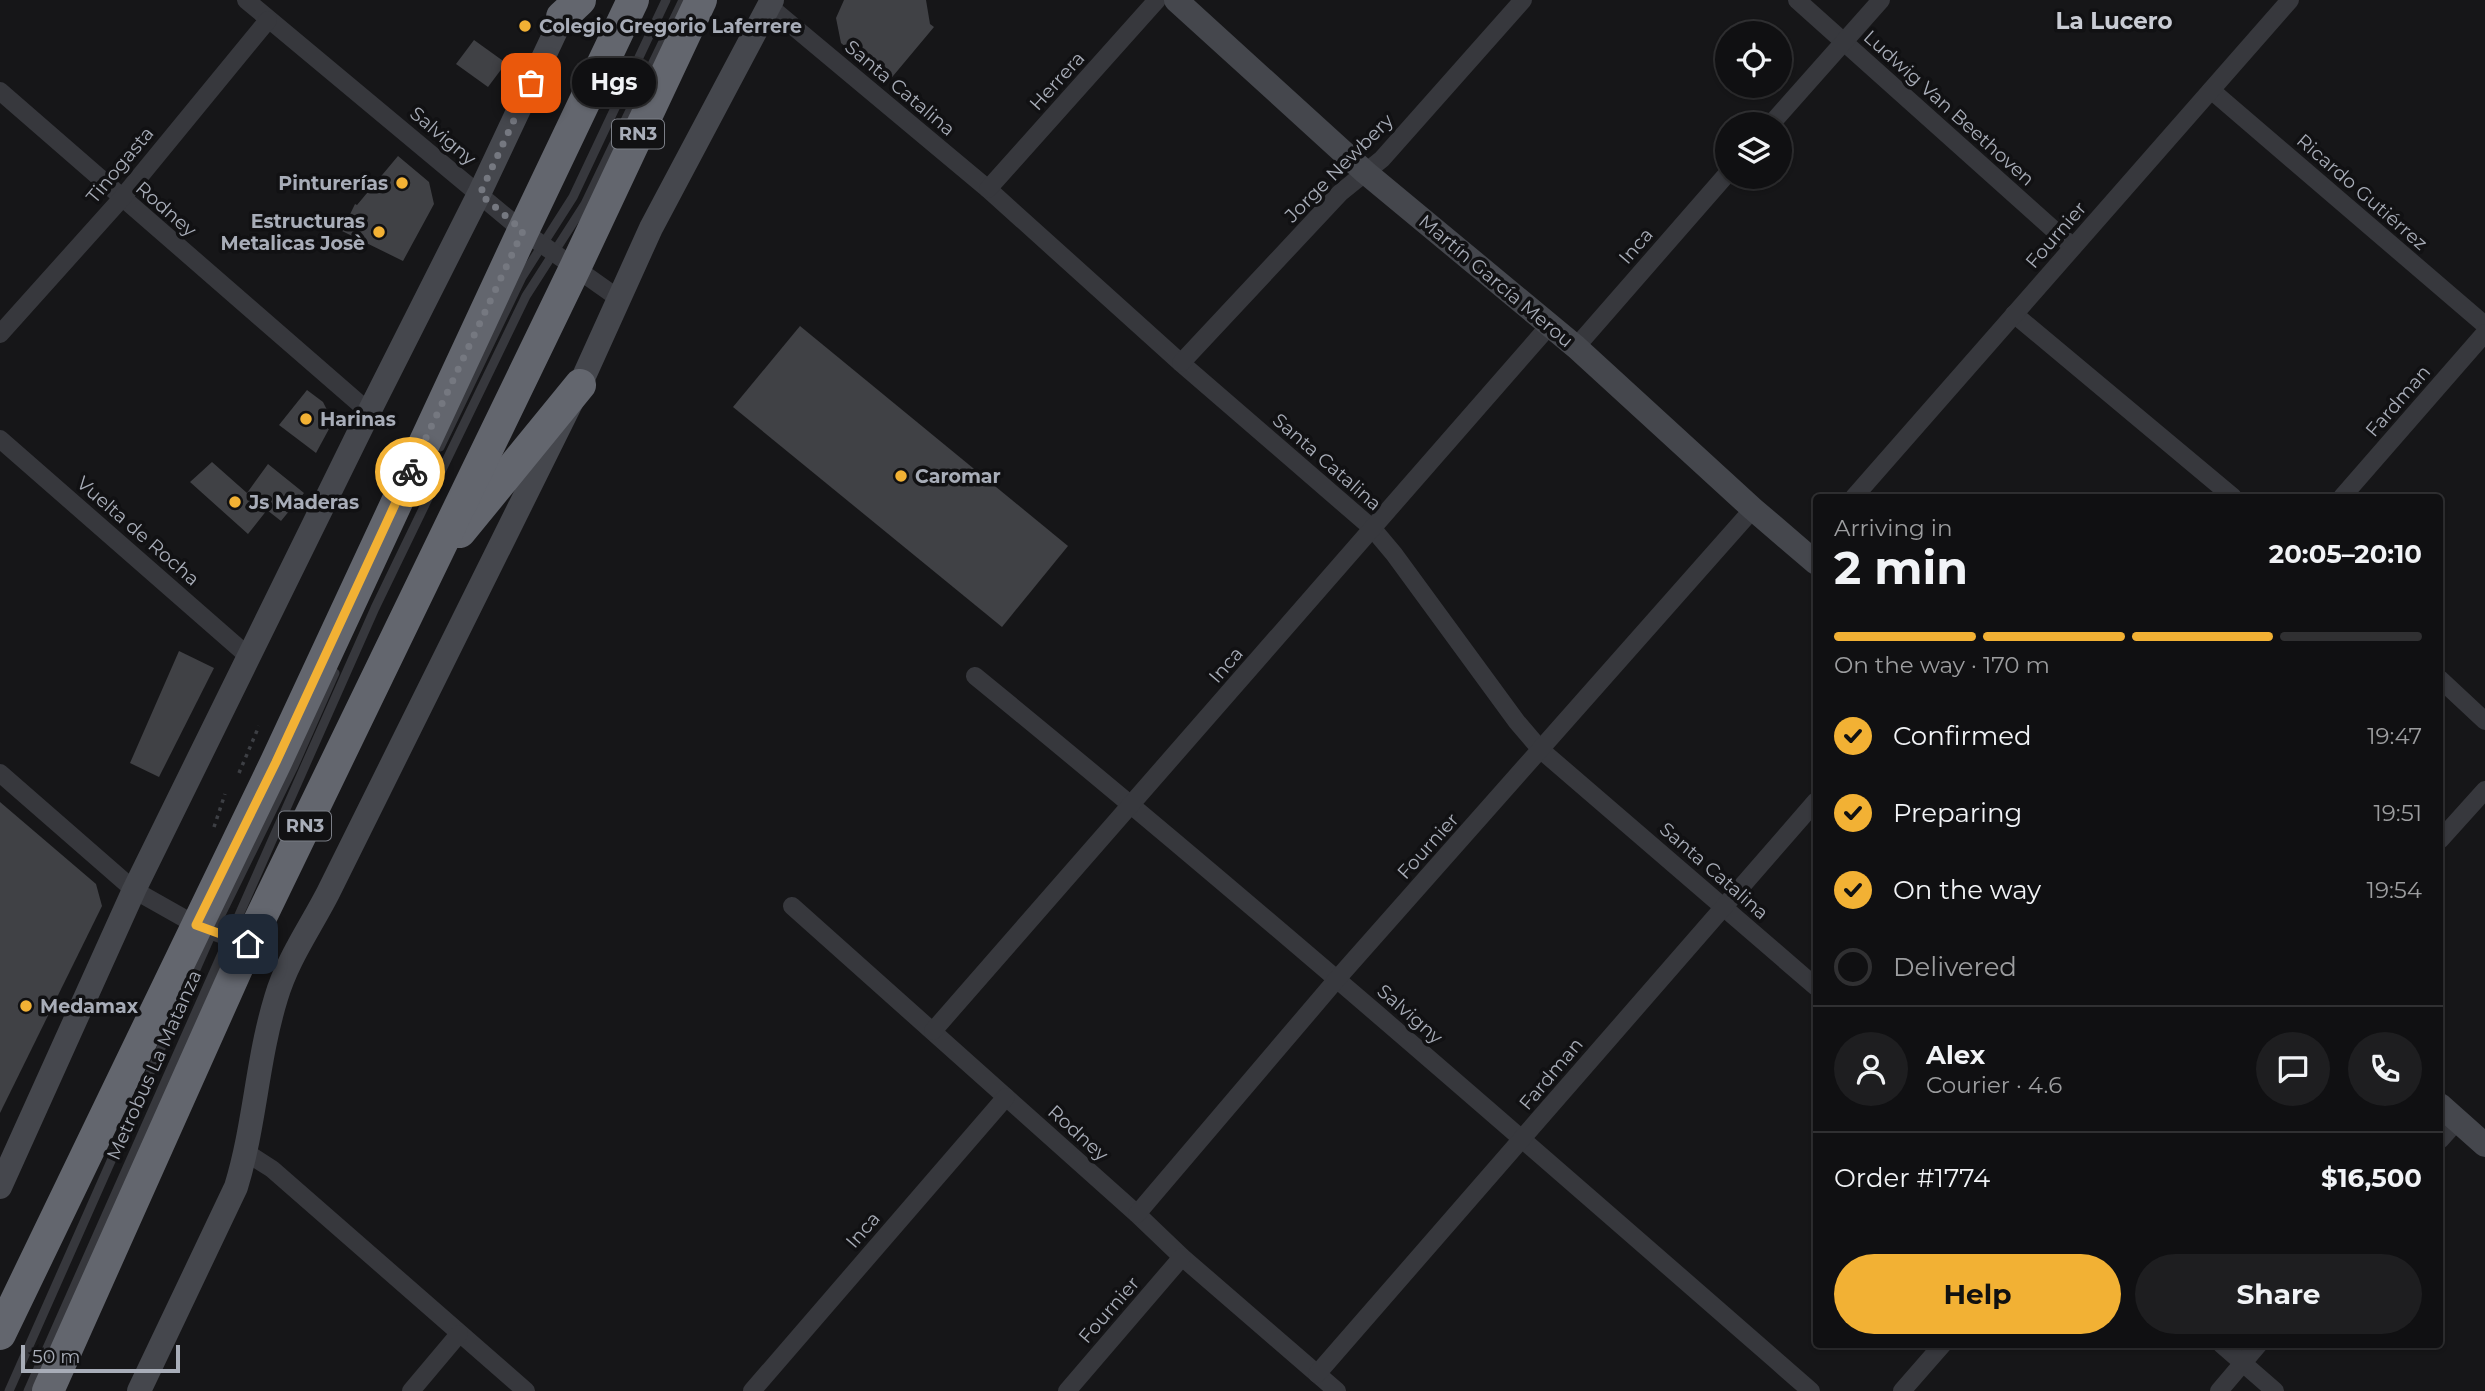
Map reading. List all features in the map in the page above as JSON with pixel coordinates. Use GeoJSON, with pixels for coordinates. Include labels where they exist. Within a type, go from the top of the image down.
{"type":"FeatureCollection","features":[{"type":"Feature","properties":{"kind":"highway","name":"RN3"},"geometry":{"type":"LineString","coordinates":[[0,1334],[21,1290],[426,574],[549,249],[633,0]]}},
{"type":"Feature","properties":{"kind":"highway","name":"RN3"},"geometry":{"type":"LineString","coordinates":[[48,1391],[222,934],[276,762],[549,249],[701,0]]}},
{"type":"Feature","properties":{"kind":"highway"},"geometry":{"type":"LineString","coordinates":[[426,574],[580,385]]}},
{"type":"Feature","properties":{"kind":"highway"},"geometry":{"type":"LineString","coordinates":[[0,1315],[21,1290]]}},
{"type":"Feature","properties":{"kind":"street","name":"Salvigny"},"geometry":{"type":"LineString","coordinates":[[246,0],[480,194],[549,249],[618,298]]}},
{"type":"Feature","properties":{"kind":"street","name":"Herrera"},"geometry":{"type":"LineString","coordinates":[[988,189],[1157,0]]}},
{"type":"Feature","properties":{"kind":"street","name":"Martín García Merou"},"geometry":{"type":"LineString","coordinates":[[1176,0],[1365,172],[1576,346],[1753,509],[1813,552]]}},
{"type":"Feature","properties":{"kind":"street","name":"Jorge Newbery"},"geometry":{"type":"LineString","coordinates":[[1181,363],[1340,193],[1382,159],[1523,0]]}},
{"type":"Feature","properties":{"kind":"street","name":"Ludwig Van Beethoven"},"geometry":{"type":"LineString","coordinates":[[1797,0],[2073,247]]}},
{"type":"Feature","properties":{"kind":"street"},"geometry":{"type":"LineString","coordinates":[[1782,112],[1881,0]]}},
{"type":"Feature","properties":{"kind":"street","name":"Fournier"},"geometry":{"type":"LineString","coordinates":[[1857,494],[2290,0]]}},
{"type":"Feature","properties":{"kind":"street","name":"Santa Catalina"},"geometry":{"type":"LineString","coordinates":[[771,3],[988,189],[1181,363],[1373,529],[1517,722],[1541,750],[1813,984]]}},
{"type":"Feature","properties":{"kind":"street"},"geometry":{"type":"LineString","coordinates":[[139,1391],[227,1209],[247,1153],[269,1023],[296,949],[315,919],[580,385],[651,228],[771,3]]}},
{"type":"Feature","properties":{"kind":"street"},"geometry":{"type":"LineString","coordinates":[[0,1187],[6,1152],[248,656],[480,194],[570,6]]}},
{"type":"Feature","properties":{"kind":"street","name":"Tinogasta"},"geometry":{"type":"LineString","coordinates":[[0,334],[122,198],[268,20]]}},
{"type":"Feature","properties":{"kind":"street","name":"Ricardo Gutiérrez"},"geometry":{"type":"LineString","coordinates":[[2211,90],[2485,325]]}},
{"type":"Feature","properties":{"kind":"street","name":"Rodney"},"geometry":{"type":"LineString","coordinates":[[0,91],[369,412]]}},
{"type":"Feature","properties":{"kind":"street","name":"Inca"},"geometry":{"type":"LineString","coordinates":[[1576,346],[1715,188]]}},
{"type":"Feature","properties":{"kind":"street"},"geometry":{"type":"LineString","coordinates":[[2014,314],[2229,494]]}},
{"type":"Feature","properties":{"kind":"street","name":"Inca"},"geometry":{"type":"LineString","coordinates":[[933,1031],[1549,326]]}},
{"type":"Feature","properties":{"kind":"street","name":"Fardman"},"geometry":{"type":"LineString","coordinates":[[2345,494],[2485,333]]}},
{"type":"Feature","properties":{"kind":"street","name":"Vuelta de Rocha"},"geometry":{"type":"LineString","coordinates":[[0,439],[248,656]]}},
{"type":"Feature","properties":{"kind":"street","name":"Fournier"},"geometry":{"type":"LineString","coordinates":[[1137,1214],[1338,979],[1753,509]]}},
{"type":"Feature","properties":{"kind":"street","name":"Salvigny"},"geometry":{"type":"LineString","coordinates":[[975,676],[1132,804],[1338,979],[1811,1391]]}},
{"type":"Feature","properties":{"kind":"street"},"geometry":{"type":"LineString","coordinates":[[2443,683],[2485,721]]}},
{"type":"Feature","properties":{"kind":"street"},"geometry":{"type":"LineString","coordinates":[[0,773],[134,890],[222,934]]}},
{"type":"Feature","properties":{"kind":"street"},"geometry":{"type":"LineString","coordinates":[[2443,838],[2485,790]]}},
{"type":"Feature","properties":{"kind":"street","name":"Fardman"},"geometry":{"type":"LineString","coordinates":[[1317,1374],[1813,804]]}},
{"type":"Feature","properties":{"kind":"street","name":"Rodney"},"geometry":{"type":"LineString","coordinates":[[792,906],[1182,1257],[1337,1391]]}},
{"type":"Feature","properties":{"kind":"street","name":"Inca"},"geometry":{"type":"LineString","coordinates":[[752,1391],[1006,1097]]}},
{"type":"Feature","properties":{"kind":"street"},"geometry":{"type":"LineString","coordinates":[[2443,1130],[2448,1113],[2485,1144]]}},
{"type":"Feature","properties":{"kind":"street"},"geometry":{"type":"LineString","coordinates":[[247,1153],[272,1169],[526,1391]]}},
{"type":"Feature","properties":{"kind":"street","name":"Fournier"},"geometry":{"type":"LineString","coordinates":[[1067,1391],[1182,1257]]}},
{"type":"Feature","properties":{"kind":"street"},"geometry":{"type":"LineString","coordinates":[[411,1391],[459,1334]]}},
{"type":"Feature","properties":{"kind":"street"},"geometry":{"type":"LineString","coordinates":[[1902,1391],[1940,1348]]}},
{"type":"Feature","properties":{"kind":"street"},"geometry":{"type":"LineString","coordinates":[[2225,1348],[2276,1391]]}},
{"type":"Feature","properties":{"kind":"street"},"geometry":{"type":"LineString","coordinates":[[2219,1391],[2255,1348]]}},
{"type":"Feature","properties":{"kind":"lane"},"geometry":{"type":"LineString","coordinates":[[549,249],[666,0]]}},
{"type":"Feature","properties":{"kind":"lane"},"geometry":{"type":"LineString","coordinates":[[433,461],[522,276],[549,249],[585,204],[683,0]]}},
{"type":"Feature","properties":{"kind":"lane","name":"Metrobus La Matanza"},"geometry":{"type":"LineString","coordinates":[[28,1391],[337,667]]}},
{"type":"Feature","properties":{"kind":"lane","name":"Metrobus La Matanza"},"geometry":{"type":"LineString","coordinates":[[9,1391],[35,1327],[222,934],[332,678]]}},
{"type":"Feature","properties":{"kind":"building"},"geometry":{"type":"Polygon","coordinates":[[[844,0],[926,0],[930,24],[934,27],[888,82],[841,43],[836,18],[844,0]]]}},
{"type":"Feature","properties":{"kind":"building"},"geometry":{"type":"Polygon","coordinates":[[[474,40],[506,63],[488,87],[456,64],[474,40]]]}},
{"type":"Feature","properties":{"kind":"building"},"geometry":{"type":"Polygon","coordinates":[[[398,156],[429,182],[434,204],[403,261],[342,231],[355,204],[357,205],[398,156]]]}},
{"type":"Feature","properties":{"kind":"building","name":"Caromar"},"geometry":{"type":"Polygon","coordinates":[[[800,326],[1068,546],[1002,627],[733,407],[800,326]]]}},
{"type":"Feature","properties":{"kind":"building","name":"Harinas"},"geometry":{"type":"Polygon","coordinates":[[[307,390],[323,402],[329,414],[329,429],[316,453],[279,425],[307,390]]]}},
{"type":"Feature","properties":{"kind":"building"},"geometry":{"type":"Polygon","coordinates":[[[212,462],[247,493],[268,464],[304,493],[281,521],[267,510],[248,534],[190,482],[212,462]]]}},
{"type":"Feature","properties":{"kind":"building"},"geometry":{"type":"Polygon","coordinates":[[[179,651],[214,668],[159,777],[130,763],[179,651]]]}},
{"type":"Feature","properties":{"kind":"building","name":"Medamax"},"geometry":{"type":"Polygon","coordinates":[[[0,802],[96,884],[102,906],[0,1113],[0,802]]]}},
{"type":"Feature","properties":{"kind":"way so far"},"geometry":{"type":"LineString","coordinates":[[410,472],[523,231],[480,194],[531,83]]}},
{"type":"Feature","properties":{"kind":"place","name":"Colegio Gregorio Laferrere"},"geometry":{"type":"Point","coordinates":[525,26]}},
{"type":"Feature","properties":{"kind":"place","name":"Hgs"},"geometry":{"type":"Point","coordinates":[531,83]}},
{"type":"Feature","properties":{"kind":"place","name":"Pinturerías"},"geometry":{"type":"Point","coordinates":[402,183]}},
{"type":"Feature","properties":{"kind":"place","name":"Estructuras Metalicas Josè"},"geometry":{"type":"Point","coordinates":[379,232]}},
{"type":"Feature","properties":{"kind":"place","name":"Harinas"},"geometry":{"type":"Point","coordinates":[306,419]}},
{"type":"Feature","properties":{"kind":"place","name":"Caromar"},"geometry":{"type":"Point","coordinates":[901,476]}},
{"type":"Feature","properties":{"kind":"place","name":"Js Maderas"},"geometry":{"type":"Point","coordinates":[235,502]}},
{"type":"Feature","properties":{"kind":"place","name":"Medamax"},"geometry":{"type":"Point","coordinates":[26,1006]}},
{"type":"Feature","properties":{"kind":"district","name":"La Lucero"},"geometry":{"type":"Point","coordinates":[2114,21]}},
{"type":"Feature","properties":{"kind":"route"},"geometry":{"type":"LineString","coordinates":[[248,944],[196,925],[276,762],[410,472]]}}]}
